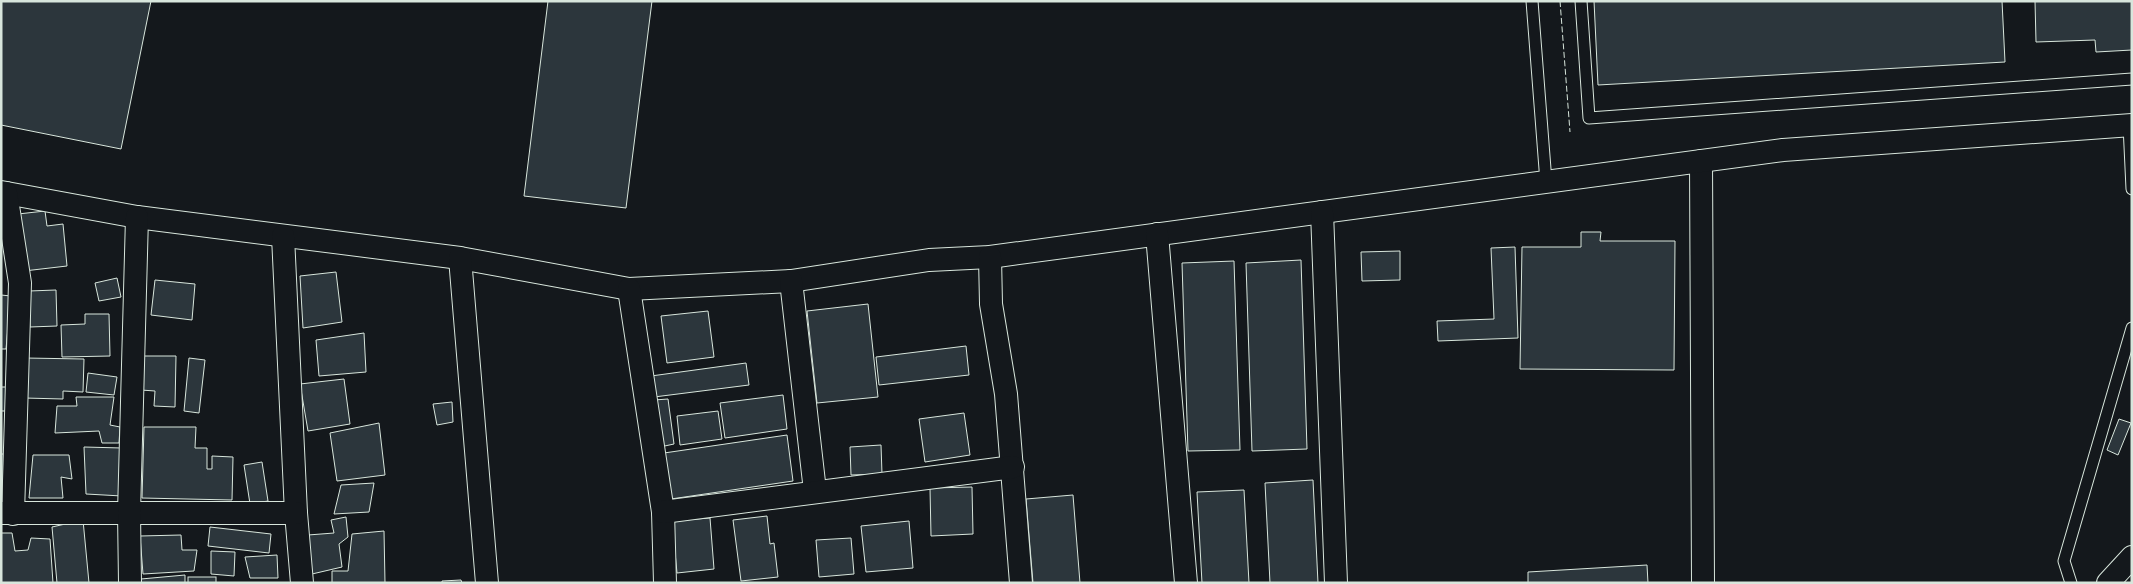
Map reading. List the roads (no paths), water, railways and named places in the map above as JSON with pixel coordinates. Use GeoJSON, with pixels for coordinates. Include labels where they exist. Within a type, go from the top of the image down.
{"type":"FeatureCollection","features":[{"type":"Feature","properties":{"kind":"street"},"geometry":{"type":"LineString","coordinates":[[296,513],[7,513],[20,283],[4,193],[137,216],[460,258],[629,289],[791,281],[930,260],[990,257],[1783,150],[2130,125]]}},
{"type":"Feature","properties":{"kind":"street"},"geometry":{"type":"LineString","coordinates":[[1700,161],[1703,583]]}},
{"type":"Feature","properties":{"kind":"street"},"geometry":{"type":"LineString","coordinates":[[1322,212],[1336,583]]}},
{"type":"Feature","properties":{"kind":"street"},"geometry":{"type":"LineString","coordinates":[[130,583],[137,216]]}},
{"type":"Feature","properties":{"kind":"street"},"geometry":{"type":"LineString","coordinates":[[1157,234],[1186,583]]}},
{"type":"Feature","properties":{"kind":"street"},"geometry":{"type":"LineString","coordinates":[[283,236],[296,513],[302,583]]}},
{"type":"Feature","properties":{"kind":"street"},"geometry":{"type":"LineString","coordinates":[[990,257],[991,304],[1006,394],[1021,583]]}},
{"type":"Feature","properties":{"kind":"street"},"geometry":{"type":"LineString","coordinates":[[460,258],[487,583]]}},
{"type":"Feature","properties":{"kind":"street"},"geometry":{"type":"LineString","coordinates":[[791,281],[815,491]]}},
{"type":"Feature","properties":{"kind":"street"},"geometry":{"type":"LineString","coordinates":[[629,289],[663,512],[665,583]]}},
{"type":"Feature","properties":{"kind":"street"},"geometry":{"type":"LineString","coordinates":[[663,512],[1013,466]]}},
{"type":"Feature","properties":{"kind":"street"},"geometry":{"type":"LineString","coordinates":[[2108,583],[2132,557]]}},
{"type":"Feature","properties":{"kind":"lane"},"geometry":{"type":"LineString","coordinates":[[1532,1],[1546,182]]}},
{"type":"Feature","properties":{"kind":"lane"},"geometry":{"type":"LineString","coordinates":[[1581,1],[1589,118],[2132,79]]}},
{"type":"Feature","properties":{"kind":"lane"},"geometry":{"type":"LineString","coordinates":[[2130,125],[2132,190]]}},
{"type":"Feature","properties":{"kind":"lane"},"geometry":{"type":"LineString","coordinates":[[2071,583],[2064,561],[2132,328]]}}]}
